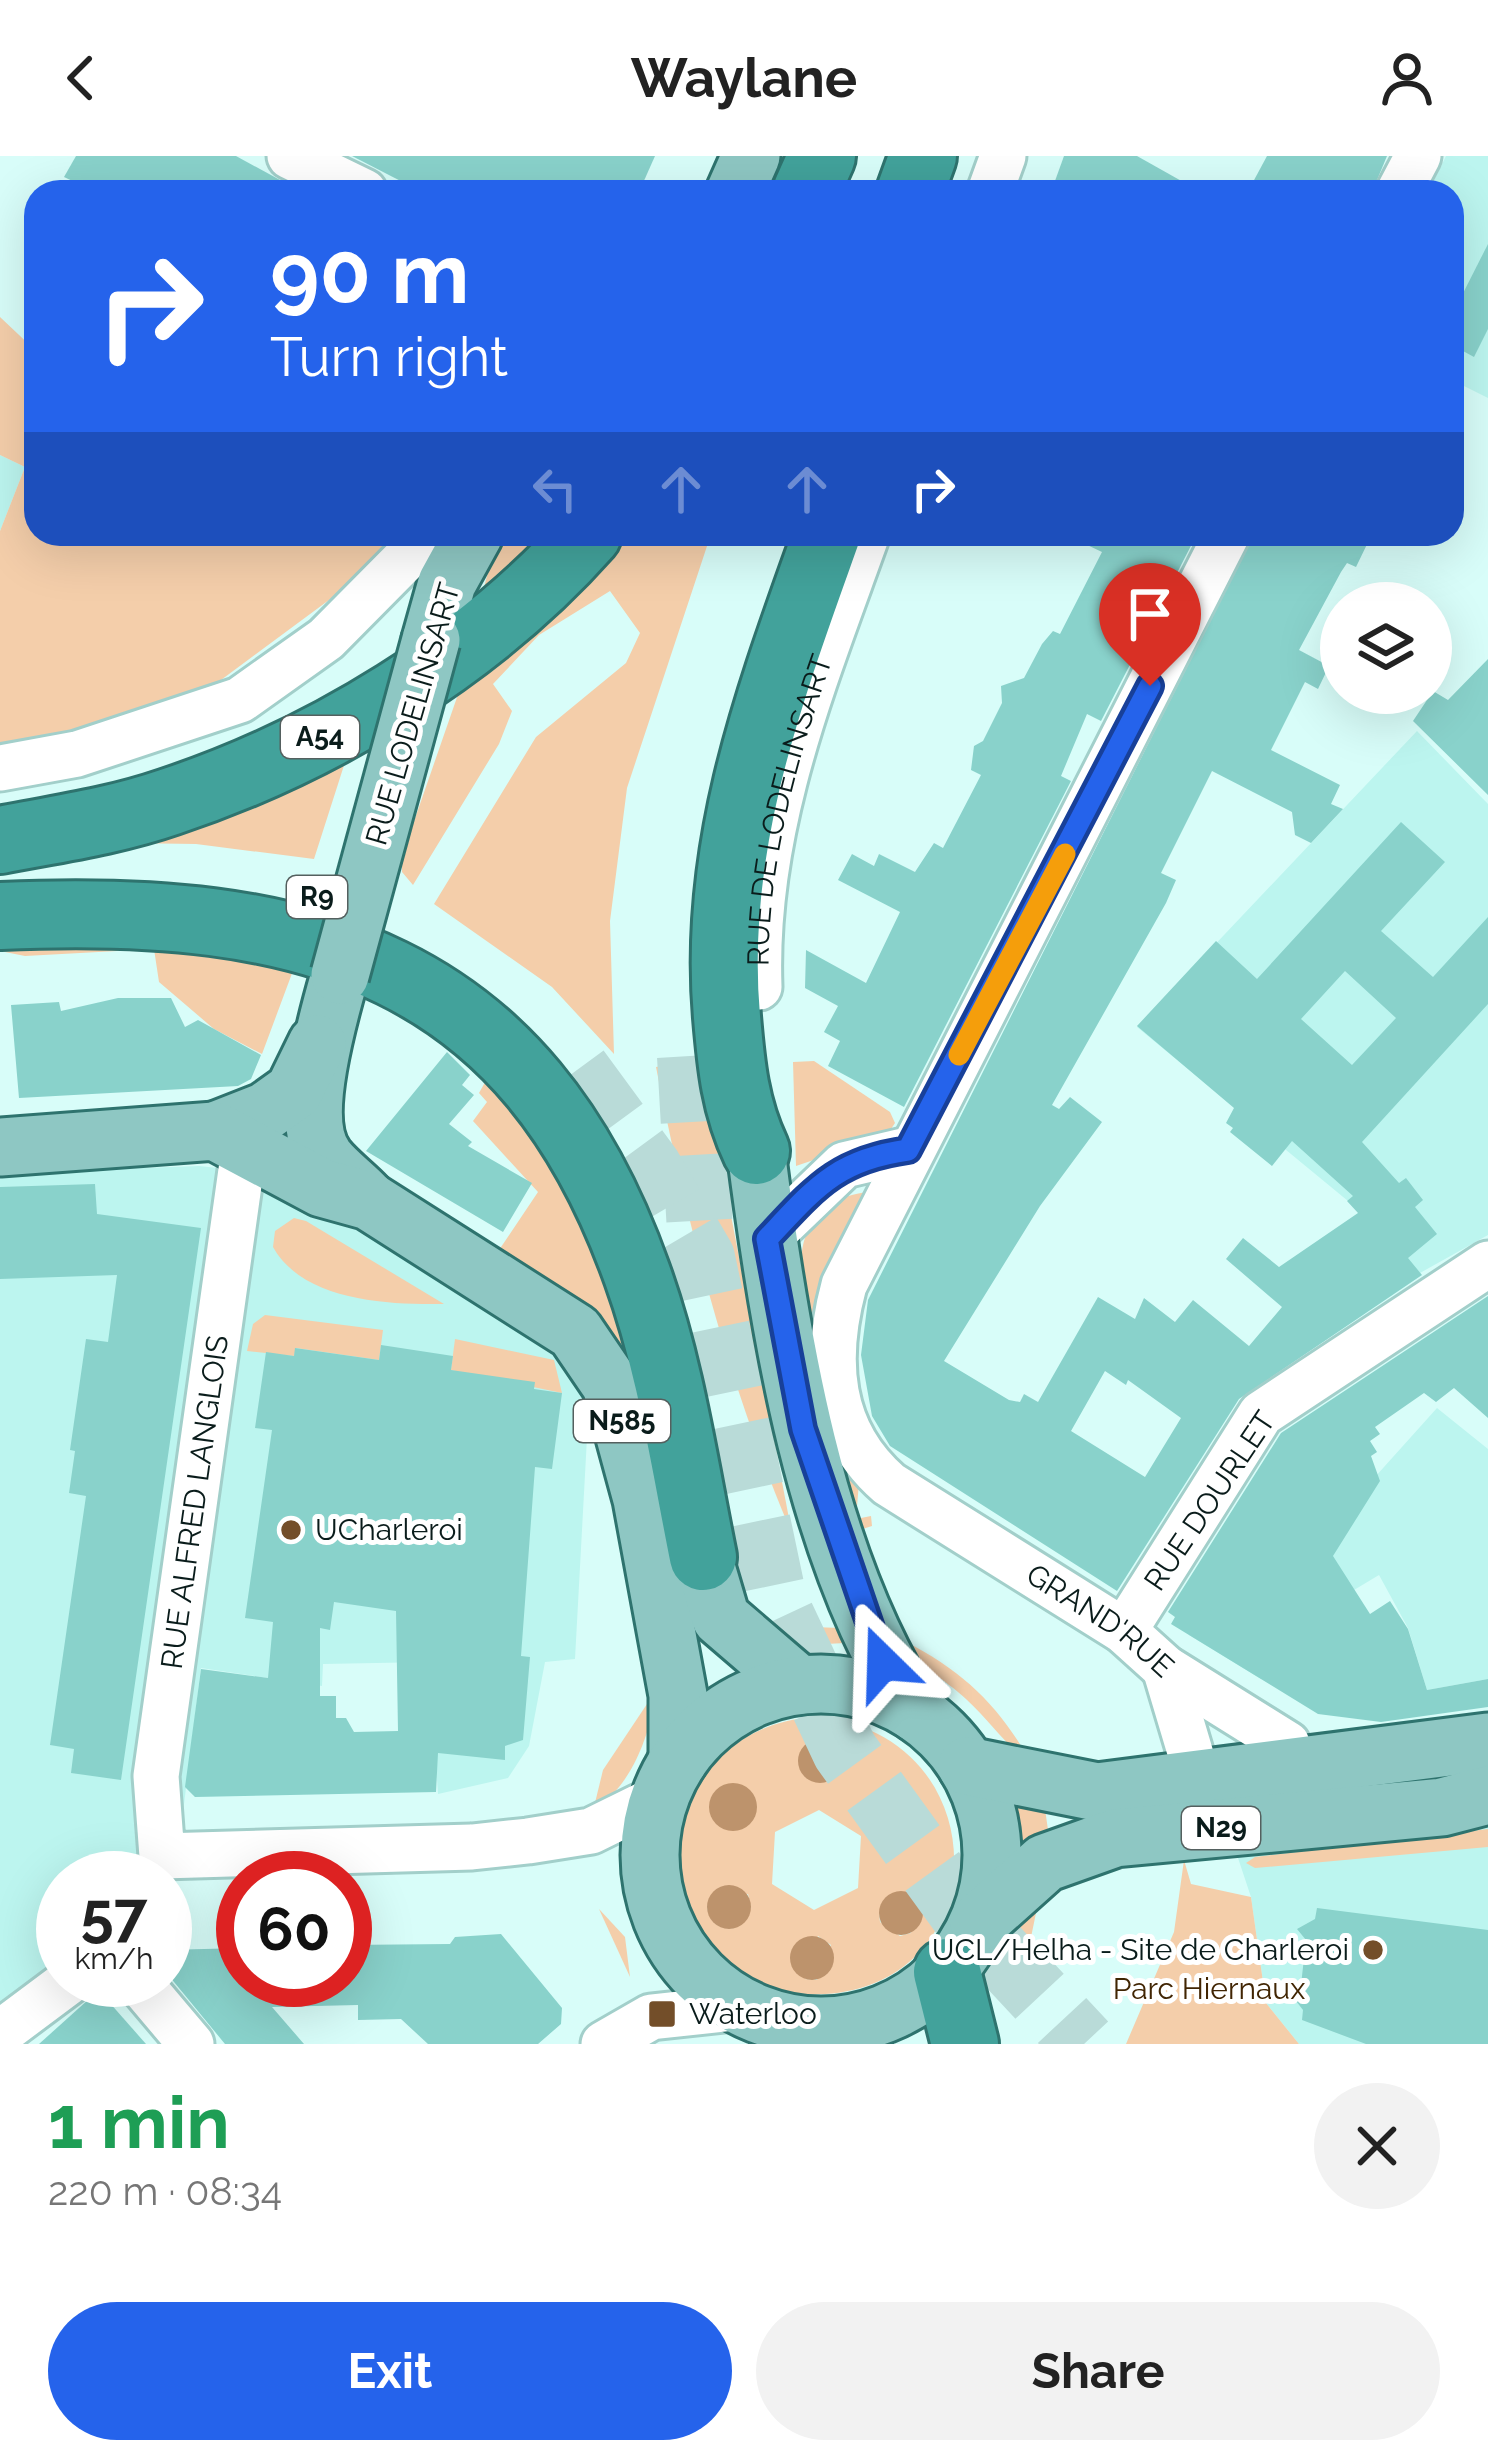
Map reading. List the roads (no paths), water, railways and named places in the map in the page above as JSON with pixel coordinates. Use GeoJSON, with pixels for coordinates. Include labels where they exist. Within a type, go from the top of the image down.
{"type":"FeatureCollection","features":[{"type":"Feature","properties":{"kind":"highway","name":"A54"},"geometry":{"type":"LineString","coordinates":[[0,840],[122,817],[296,751],[448,658],[556,571],[578,546]]}},
{"type":"Feature","properties":{"kind":"highway"},"geometry":{"type":"LineString","coordinates":[[690,1056],[683,945],[693,828],[727,694],[781,546]]}},
{"type":"Feature","properties":{"kind":"highway"},"geometry":{"type":"LineString","coordinates":[[755,1151],[739,1116],[731,1067],[724,898],[746,770],[823,546]]}},
{"type":"Feature","properties":{"kind":"highway","name":"R9"},"geometry":{"type":"LineString","coordinates":[[0,878],[211,879],[298,892],[366,910],[438,944],[496,984],[544,1028],[577,1070]]}},
{"type":"Feature","properties":{"kind":"highway"},"geometry":{"type":"LineString","coordinates":[[0,916],[171,916],[263,929],[396,970],[448,1001],[482,1032],[561,1118],[615,1217],[652,1321],[703,1558]]}},
{"type":"Feature","properties":{"kind":"highway"},"geometry":{"type":"LineString","coordinates":[[928,1986],[965,2044]]}},
{"type":"Feature","properties":{"kind":"main road","name":"RUE LODELINSART"},"geometry":{"type":"LineString","coordinates":[[369,1201],[323,1156],[313,1117],[323,1036],[447,584],[468,546]]}},
{"type":"Feature","properties":{"kind":"main road","name":"RUE LODELINSART"},"geometry":{"type":"LineString","coordinates":[[230,1140],[294,1091],[323,1036]]}},
{"type":"Feature","properties":{"kind":"main road","name":"N585"},"geometry":{"type":"LineString","coordinates":[[0,1147],[230,1140],[340,1196],[369,1201],[575,1332],[598,1359],[611,1385],[642,1499],[678,1695],[669,1779],[650,1858],[663,1922],[696,1970],[754,2025],[826,2026],[866,2020],[928,1986]]}},
{"type":"Feature","properties":{"kind":"main road","name":"RUE DE LODELINSART"},"geometry":{"type":"LineString","coordinates":[[755,1151],[803,1429],[869,1633],[916,1713]]}},
{"type":"Feature","properties":{"kind":"main road"},"geometry":{"type":"LineString","coordinates":[[703,1558],[722,1618],[800,1685]]}},
{"type":"Feature","properties":{"kind":"main road"},"geometry":{"type":"LineString","coordinates":[[669,1779],[715,1721],[749,1700],[800,1685],[830,1684],[879,1694],[916,1713],[951,1743],[967,1766],[984,1801],[993,1851],[928,1986]]}},
{"type":"Feature","properties":{"kind":"main road","name":"N29"},"geometry":{"type":"LineString","coordinates":[[928,1986],[1045,1862],[1199,1806],[1291,1796],[1488,1742]]}},
{"type":"Feature","properties":{"kind":"main road","name":"N29"},"geometry":{"type":"LineString","coordinates":[[967,1766],[1199,1806]]}},
{"type":"Feature","properties":{"kind":"main road","name":"N29"},"geometry":{"type":"LineString","coordinates":[[1291,1796],[1442,1807],[1488,1796]]}},
{"type":"Feature","properties":{"kind":"street"},"geometry":{"type":"LineString","coordinates":[[290,156],[339,180]]}},
{"type":"Feature","properties":{"kind":"street"},"geometry":{"type":"LineString","coordinates":[[0,768],[77,754],[240,700],[326,639],[418,546]]}},
{"type":"Feature","properties":{"kind":"street","name":"RUE DE LODELINSART"},"geometry":{"type":"LineString","coordinates":[[755,1151],[763,1117],[757,944],[778,794],[863,546]]}},
{"type":"Feature","properties":{"kind":"street","name":"GRAND'RUE"},"geometry":{"type":"LineString","coordinates":[[1221,546],[908,1150],[844,1285],[833,1358],[837,1398],[861,1459],[890,1484],[1124,1631],[1165,1668],[1287,1744],[1291,1796]]}},
{"type":"Feature","properties":{"kind":"street","name":"RUE ALFRED LANGLOIS"},"geometry":{"type":"LineString","coordinates":[[230,1140],[156,1776],[162,1856],[472,1847],[591,1831],[669,1779]]}},
{"type":"Feature","properties":{"kind":"street"},"geometry":{"type":"LineString","coordinates":[[767,1239],[820,1182],[844,1165],[908,1150]]}},
{"type":"Feature","properties":{"kind":"street","name":"RUE DOURLET"},"geometry":{"type":"LineString","coordinates":[[1124,1631],[1261,1414],[1488,1264]]}},
{"type":"Feature","properties":{"kind":"street"},"geometry":{"type":"LineString","coordinates":[[1165,1668],[1199,1806]]}},
{"type":"Feature","properties":{"kind":"street"},"geometry":{"type":"LineString","coordinates":[[0,2033],[36,2006]]}},
{"type":"Feature","properties":{"kind":"street"},"geometry":{"type":"LineString","coordinates":[[159,2007],[190,2044]]}},
{"type":"Feature","properties":{"kind":"street"},"geometry":{"type":"LineString","coordinates":[[604,2044],[651,2017],[754,2025]]}},
{"type":"Feature","properties":{"kind":"tunnel"},"geometry":{"type":"LineString","coordinates":[[690,1056],[701,1249]]}},
{"type":"Feature","properties":{"kind":"tunnel"},"geometry":{"type":"LineString","coordinates":[[577,1070],[649,1168],[702,1258],[774,1600],[845,1751],[963,1914],[1084,2044]]}},
{"type":"Feature","properties":{"kind":"place","name":"UCharleroi"},"geometry":{"type":"Point","coordinates":[291,1530]}},
{"type":"Feature","properties":{"kind":"place","name":"UCL/Helha - Site de Charleroi"},"geometry":{"type":"Point","coordinates":[1373,1950]}},
{"type":"Feature","properties":{"kind":"place","name":"Waterloo"},"geometry":{"type":"Point","coordinates":[662,2014]}},
{"type":"Feature","properties":{"kind":"park label","name":"Parc Hiernaux"},"geometry":{"type":"Point","coordinates":[1209,1989]}}]}
